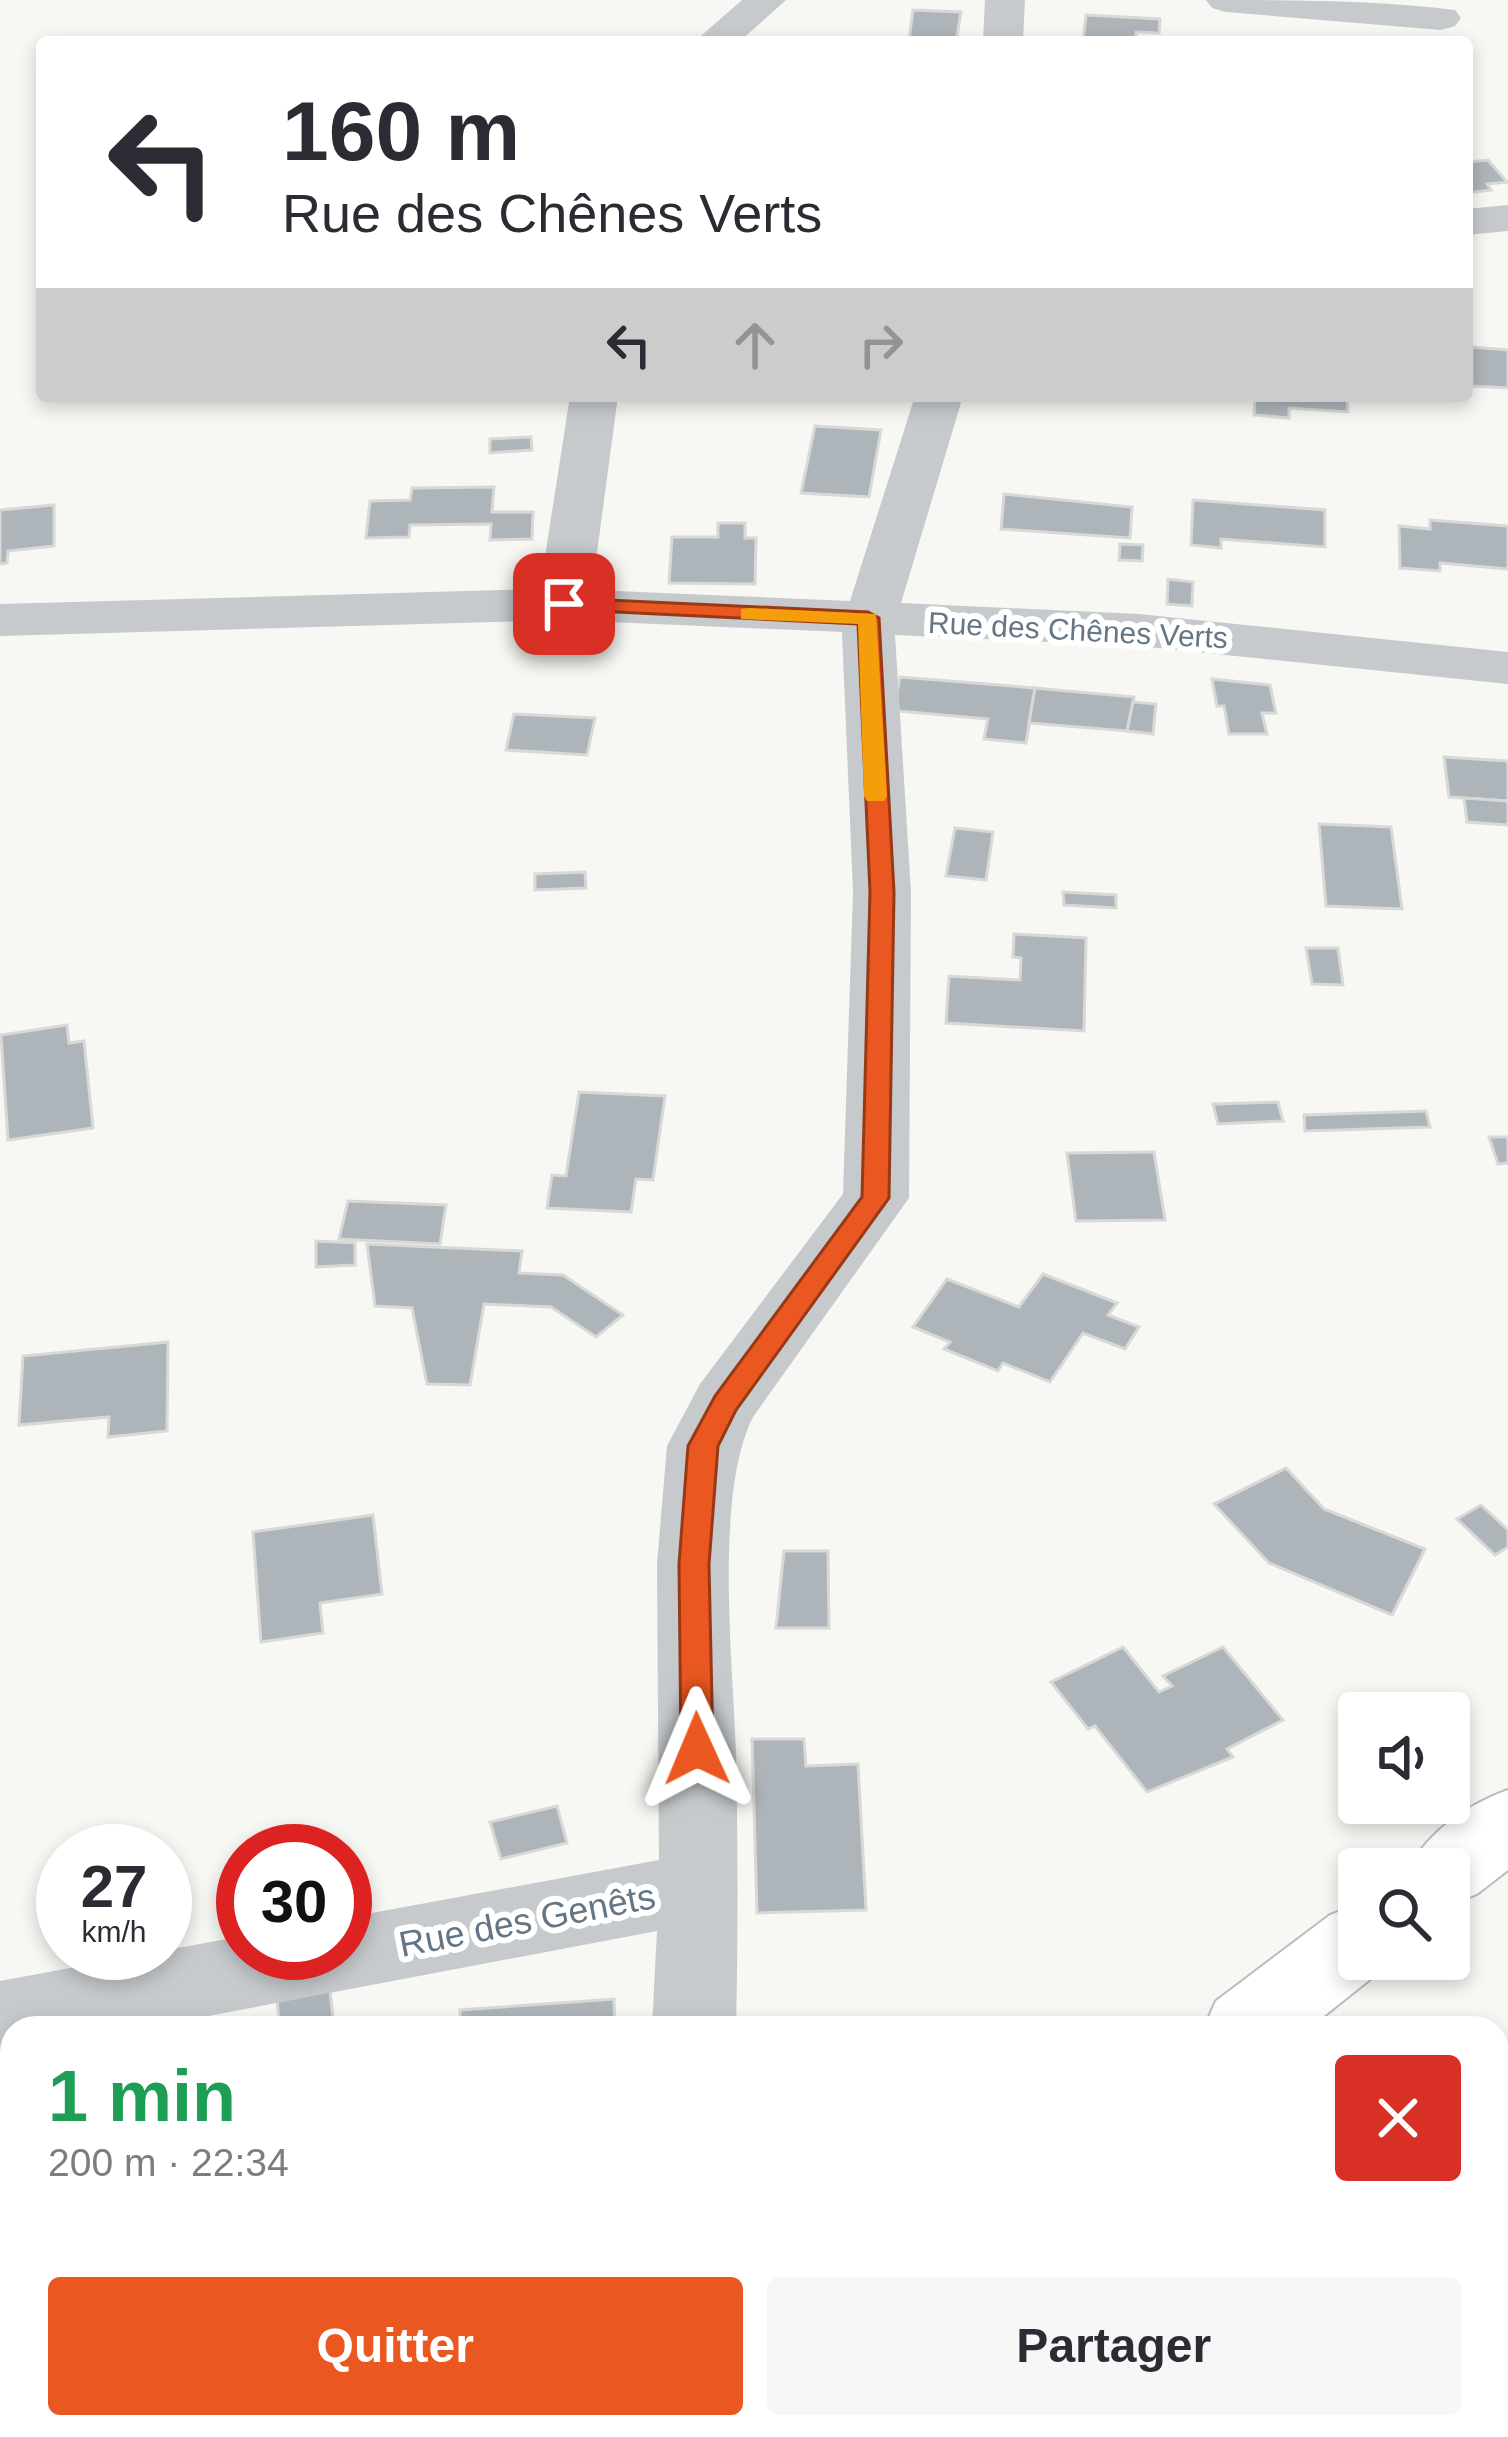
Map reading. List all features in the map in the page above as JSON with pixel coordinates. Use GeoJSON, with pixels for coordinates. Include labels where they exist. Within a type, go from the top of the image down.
{"type":"FeatureCollection","features":[{"type":"Feature","properties":{"kind":"main road"},"geometry":{"type":"LineString","coordinates":[[1470,1854],[1508,1824]]}},
{"type":"Feature","properties":{"kind":"main road"},"geometry":{"type":"LineString","coordinates":[[1261,2016],[1338,1956]]}},
{"type":"Feature","properties":{"kind":"street"},"geometry":{"type":"LineString","coordinates":[[721,36],[766,0]]}},
{"type":"Feature","properties":{"kind":"street"},"geometry":{"type":"LineString","coordinates":[[1003,36],[1005,0]]}},
{"type":"Feature","properties":{"kind":"street"},"geometry":{"type":"LineString","coordinates":[[1226,0],[1441,18]]}},
{"type":"Feature","properties":{"kind":"street"},"geometry":{"type":"LineString","coordinates":[[1473,221],[1508,218]]}},
{"type":"Feature","properties":{"kind":"street"},"geometry":{"type":"LineString","coordinates":[[564,604],[593,402]]}},
{"type":"Feature","properties":{"kind":"street"},"geometry":{"type":"LineString","coordinates":[[694,2016],[699,1888],[694,1564],[703,1446],[725,1403],[876,1198],[882,892],[868,618],[882,589],[936,402]]}},
{"type":"Feature","properties":{"kind":"street","name":"Rue des Chênes Verts"},"geometry":{"type":"LineString","coordinates":[[0,620],[564,604],[1139,630],[1508,668]]}},
{"type":"Feature","properties":{"kind":"street","name":"Rue des Genêts"},"geometry":{"type":"LineString","coordinates":[[11,2016],[699,1888]]}},
{"type":"Feature","properties":{"kind":"building"},"geometry":{"type":"Polygon","coordinates":[[[913,10],[961,12],[957,36],[910,36],[913,10]]]}},
{"type":"Feature","properties":{"kind":"building"},"geometry":{"type":"Polygon","coordinates":[[[1086,15],[1160,19],[1159,33],[1084,36],[1086,15]]]}},
{"type":"Feature","properties":{"kind":"building"},"geometry":{"type":"Polygon","coordinates":[[[1488,160],[1507,182],[1487,184],[1491,190],[1473,192],[1473,161],[1488,160]]]}},
{"type":"Feature","properties":{"kind":"building"},"geometry":{"type":"Polygon","coordinates":[[[1473,347],[1508,350],[1508,388],[1473,386],[1473,347]]]}},
{"type":"Feature","properties":{"kind":"building"},"geometry":{"type":"Polygon","coordinates":[[[1255,402],[1347,402],[1348,412],[1289,408],[1289,418],[1254,415],[1255,402]]]}},
{"type":"Feature","properties":{"kind":"building"},"geometry":{"type":"Polygon","coordinates":[[[815,426],[881,430],[869,497],[801,493],[815,426]]]}},
{"type":"Feature","properties":{"kind":"building"},"geometry":{"type":"Polygon","coordinates":[[[531,437],[532,450],[490,453],[490,439],[531,437]]]}},
{"type":"Feature","properties":{"kind":"building"},"geometry":{"type":"Polygon","coordinates":[[[494,487],[492,512],[533,512],[532,539],[490,540],[491,524],[410,525],[409,537],[366,538],[370,501],[410,500],[412,488],[494,487]]]}},
{"type":"Feature","properties":{"kind":"building"},"geometry":{"type":"Polygon","coordinates":[[[1004,494],[1132,507],[1130,538],[1001,529],[1004,494]]]}},
{"type":"Feature","properties":{"kind":"building"},"geometry":{"type":"Polygon","coordinates":[[[1193,500],[1325,510],[1325,547],[1221,539],[1221,548],[1191,545],[1193,500]]]}},
{"type":"Feature","properties":{"kind":"building"},"geometry":{"type":"Polygon","coordinates":[[[54,505],[54,546],[8,551],[7,563],[0,564],[0,510],[54,505]]]}},
{"type":"Feature","properties":{"kind":"building"},"geometry":{"type":"Polygon","coordinates":[[[1430,520],[1508,526],[1508,569],[1440,563],[1440,571],[1400,568],[1399,526],[1430,529],[1430,520]]]}},
{"type":"Feature","properties":{"kind":"building"},"geometry":{"type":"Polygon","coordinates":[[[718,523],[745,523],[745,538],[756,538],[755,584],[669,583],[672,537],[718,537],[718,523]]]}},
{"type":"Feature","properties":{"kind":"building"},"geometry":{"type":"Polygon","coordinates":[[[1120,544],[1143,545],[1142,561],[1119,560],[1120,544]]]}},
{"type":"Feature","properties":{"kind":"building"},"geometry":{"type":"Polygon","coordinates":[[[1168,579],[1193,582],[1192,606],[1167,604],[1168,579]]]}},
{"type":"Feature","properties":{"kind":"building"},"geometry":{"type":"Polygon","coordinates":[[[900,677],[1035,688],[1026,743],[984,739],[988,719],[899,711],[900,677]]]}},
{"type":"Feature","properties":{"kind":"building"},"geometry":{"type":"Polygon","coordinates":[[[1212,679],[1270,685],[1276,713],[1262,713],[1267,734],[1229,734],[1212,679]]]}},
{"type":"Feature","properties":{"kind":"building"},"geometry":{"type":"Polygon","coordinates":[[[1035,688],[1134,697],[1127,731],[1029,723],[1035,688]]]}},
{"type":"Feature","properties":{"kind":"building"},"geometry":{"type":"Polygon","coordinates":[[[1133,702],[1156,704],[1153,734],[1127,731],[1133,702]]]}},
{"type":"Feature","properties":{"kind":"building"},"geometry":{"type":"Polygon","coordinates":[[[514,714],[595,718],[587,755],[506,750],[514,714]]]}},
{"type":"Feature","properties":{"kind":"building"},"geometry":{"type":"Polygon","coordinates":[[[1444,757],[1508,761],[1508,801],[1449,797],[1444,757]]]}},
{"type":"Feature","properties":{"kind":"building"},"geometry":{"type":"Polygon","coordinates":[[[1464,798],[1508,801],[1508,825],[1467,822],[1464,798]]]}},
{"type":"Feature","properties":{"kind":"building"},"geometry":{"type":"Polygon","coordinates":[[[1319,824],[1391,827],[1402,909],[1326,906],[1319,824]]]}},
{"type":"Feature","properties":{"kind":"building"},"geometry":{"type":"Polygon","coordinates":[[[955,828],[993,832],[986,880],[946,876],[955,828]]]}},
{"type":"Feature","properties":{"kind":"building"},"geometry":{"type":"Polygon","coordinates":[[[585,872],[586,888],[535,890],[535,874],[585,872]]]}},
{"type":"Feature","properties":{"kind":"building"},"geometry":{"type":"Polygon","coordinates":[[[1063,892],[1116,895],[1116,908],[1064,905],[1063,892]]]}},
{"type":"Feature","properties":{"kind":"building"},"geometry":{"type":"Polygon","coordinates":[[[1014,934],[1086,938],[1084,1031],[946,1023],[949,976],[1020,980],[1021,958],[1013,957],[1014,934]]]}},
{"type":"Feature","properties":{"kind":"building"},"geometry":{"type":"Polygon","coordinates":[[[1306,948],[1338,948],[1343,985],[1312,984],[1306,948]]]}},
{"type":"Feature","properties":{"kind":"building"},"geometry":{"type":"Polygon","coordinates":[[[67,1025],[69,1043],[84,1041],[93,1128],[8,1140],[1,1035],[67,1025]]]}},
{"type":"Feature","properties":{"kind":"building"},"geometry":{"type":"Polygon","coordinates":[[[579,1092],[665,1096],[653,1180],[636,1179],[631,1212],[547,1208],[552,1175],[566,1176],[579,1092]]]}},
{"type":"Feature","properties":{"kind":"building"},"geometry":{"type":"Polygon","coordinates":[[[1278,1102],[1283,1121],[1218,1124],[1213,1104],[1278,1102]]]}},
{"type":"Feature","properties":{"kind":"building"},"geometry":{"type":"Polygon","coordinates":[[[1426,1111],[1430,1127],[1305,1131],[1304,1115],[1426,1111]]]}},
{"type":"Feature","properties":{"kind":"building"},"geometry":{"type":"Polygon","coordinates":[[[1489,1137],[1508,1137],[1508,1163],[1498,1164],[1489,1137]]]}},
{"type":"Feature","properties":{"kind":"building"},"geometry":{"type":"Polygon","coordinates":[[[1154,1152],[1165,1220],[1076,1221],[1067,1153],[1154,1152]]]}},
{"type":"Feature","properties":{"kind":"building"},"geometry":{"type":"Polygon","coordinates":[[[348,1201],[446,1205],[440,1244],[339,1239],[348,1201]]]}},
{"type":"Feature","properties":{"kind":"building"},"geometry":{"type":"Polygon","coordinates":[[[316,1241],[355,1243],[355,1265],[316,1267],[316,1241]]]}},
{"type":"Feature","properties":{"kind":"building"},"geometry":{"type":"Polygon","coordinates":[[[367,1244],[522,1251],[519,1273],[563,1275],[623,1315],[596,1337],[551,1307],[484,1304],[470,1385],[427,1384],[412,1308],[375,1306],[367,1244]]]}},
{"type":"Feature","properties":{"kind":"building"},"geometry":{"type":"Polygon","coordinates":[[[1043,1274],[1117,1303],[1108,1315],[1139,1327],[1125,1349],[1083,1333],[1050,1382],[1003,1363],[998,1371],[944,1349],[950,1342],[913,1327],[947,1279],[1019,1307],[1043,1274]]]}},
{"type":"Feature","properties":{"kind":"building"},"geometry":{"type":"Polygon","coordinates":[[[168,1342],[167,1431],[108,1437],[109,1417],[19,1425],[23,1356],[168,1342]]]}},
{"type":"Feature","properties":{"kind":"building"},"geometry":{"type":"Polygon","coordinates":[[[1286,1468],[1324,1509],[1425,1549],[1392,1615],[1269,1563],[1214,1504],[1286,1468]]]}},
{"type":"Feature","properties":{"kind":"building"},"geometry":{"type":"Polygon","coordinates":[[[1481,1505],[1508,1530],[1508,1547],[1495,1555],[1457,1519],[1481,1505]]]}},
{"type":"Feature","properties":{"kind":"building"},"geometry":{"type":"Polygon","coordinates":[[[373,1515],[382,1594],[320,1603],[323,1633],[261,1642],[253,1532],[373,1515]]]}},
{"type":"Feature","properties":{"kind":"building"},"geometry":{"type":"Polygon","coordinates":[[[784,1551],[828,1551],[829,1628],[776,1628],[784,1551]]]}},
{"type":"Feature","properties":{"kind":"building"},"geometry":{"type":"Polygon","coordinates":[[[1123,1647],[1159,1692],[1172,1686],[1163,1676],[1223,1647],[1283,1720],[1227,1749],[1233,1757],[1147,1792],[1095,1726],[1088,1729],[1051,1682],[1123,1647]]]}},
{"type":"Feature","properties":{"kind":"building"},"geometry":{"type":"Polygon","coordinates":[[[752,1739],[804,1739],[806,1766],[858,1764],[866,1910],[757,1913],[752,1739]]]}},
{"type":"Feature","properties":{"kind":"building"},"geometry":{"type":"Polygon","coordinates":[[[557,1806],[567,1843],[501,1859],[490,1822],[557,1806]]]}},
{"type":"Feature","properties":{"kind":"building"},"geometry":{"type":"Polygon","coordinates":[[[330,1989],[333,2016],[279,2016],[277,2001],[330,1989]]]}},
{"type":"Feature","properties":{"kind":"building"},"geometry":{"type":"Polygon","coordinates":[[[614,1999],[615,2016],[460,2016],[460,2010],[614,1999]]]}},
{"type":"Feature","properties":{"kind":"slow traffic"},"geometry":{"type":"LineString","coordinates":[[749,614],[868,618],[875,796]]}},
{"type":"Feature","properties":{"kind":"route"},"geometry":{"type":"LineString","coordinates":[[564,604],[868,618],[882,892],[876,1198],[725,1403],[703,1446],[694,1564],[697,1749]]}}]}
